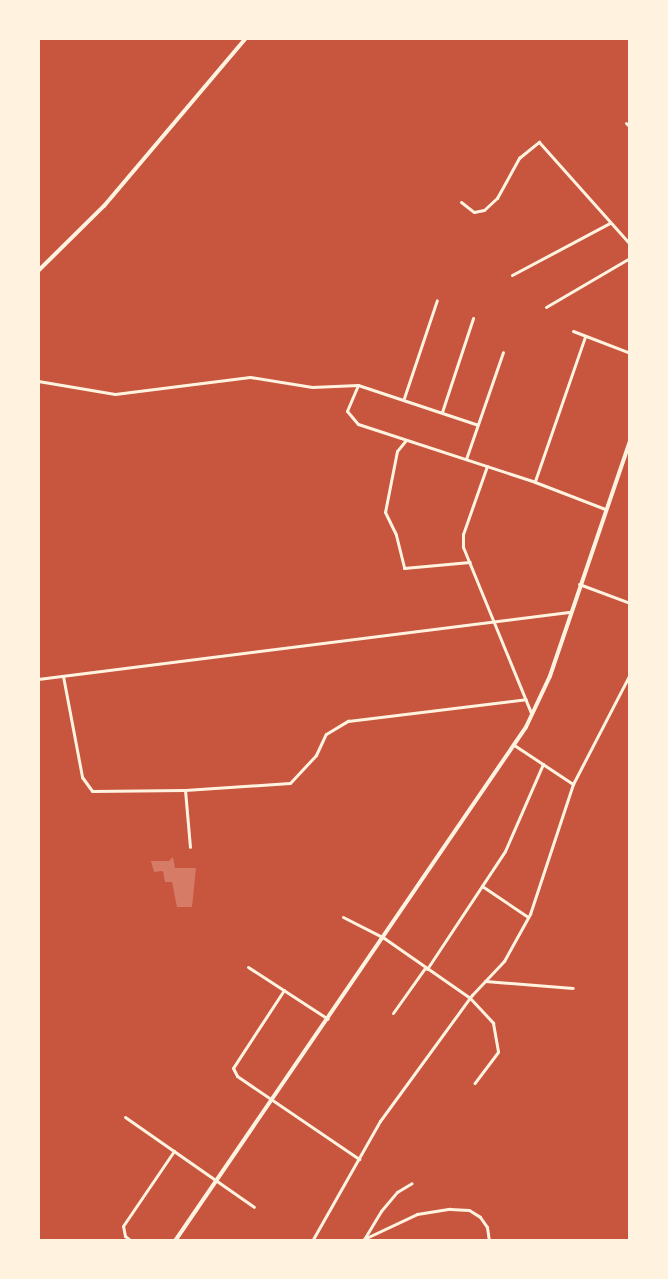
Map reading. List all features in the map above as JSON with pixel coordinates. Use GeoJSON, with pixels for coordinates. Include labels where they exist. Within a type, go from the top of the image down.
{"type":"FeatureCollection","features":[{"type":"Feature","properties":{"kind":"street"},"geometry":{"type":"LineString","coordinates":[[38,271],[104,206],[246,38]]}},
{"type":"Feature","properties":{"kind":"street"},"geometry":{"type":"LineString","coordinates":[[626,123],[630,127]]}},
{"type":"Feature","properties":{"kind":"street"},"geometry":{"type":"LineString","coordinates":[[461,202],[474,212],[484,210],[497,198],[519,158],[539,142],[630,244]]}},
{"type":"Feature","properties":{"kind":"street"},"geometry":{"type":"LineString","coordinates":[[512,275],[610,223]]}},
{"type":"Feature","properties":{"kind":"street"},"geometry":{"type":"LineString","coordinates":[[546,307],[630,258]]}},
{"type":"Feature","properties":{"kind":"street"},"geometry":{"type":"LineString","coordinates":[[404,398],[437,300]]}},
{"type":"Feature","properties":{"kind":"street"},"geometry":{"type":"LineString","coordinates":[[442,412],[473,318]]}},
{"type":"Feature","properties":{"kind":"street"},"geometry":{"type":"LineString","coordinates":[[573,331],[630,353]]}},
{"type":"Feature","properties":{"kind":"street"},"geometry":{"type":"LineString","coordinates":[[535,482],[585,337]]}},
{"type":"Feature","properties":{"kind":"street"},"geometry":{"type":"LineString","coordinates":[[466,459],[503,352]]}},
{"type":"Feature","properties":{"kind":"street"},"geometry":{"type":"LineString","coordinates":[[38,381],[115,394],[250,377],[312,387],[358,385],[478,425]]}},
{"type":"Feature","properties":{"kind":"street"},"geometry":{"type":"LineString","coordinates":[[358,385],[347,411],[350,419],[606,509]]}},
{"type":"Feature","properties":{"kind":"street"},"geometry":{"type":"LineString","coordinates":[[406,440],[397,451],[385,512],[396,535],[404,568],[470,562]]}},
{"type":"Feature","properties":{"kind":"street"},"geometry":{"type":"LineString","coordinates":[[175,1241],[384,938],[532,715],[550,676],[569,612],[629,445]]}},
{"type":"Feature","properties":{"kind":"street"},"geometry":{"type":"LineString","coordinates":[[487,466],[463,534],[463,547],[532,715]]}},
{"type":"Feature","properties":{"kind":"street"},"geometry":{"type":"LineString","coordinates":[[579,584],[630,603]]}},
{"type":"Feature","properties":{"kind":"street"},"geometry":{"type":"LineString","coordinates":[[38,679],[569,612]]}},
{"type":"Feature","properties":{"kind":"street"},"geometry":{"type":"LineString","coordinates":[[312,1241],[380,1121],[470,998],[504,961],[528,917],[573,784],[630,674]]}},
{"type":"Feature","properties":{"kind":"street"},"geometry":{"type":"LineString","coordinates":[[63,676],[82,777],[92,791],[185,790],[290,783],[316,755],[326,734],[348,721],[526,699]]}},
{"type":"Feature","properties":{"kind":"street"},"geometry":{"type":"LineString","coordinates":[[514,745],[573,784]]}},
{"type":"Feature","properties":{"kind":"street"},"geometry":{"type":"LineString","coordinates":[[393,1013],[505,851],[543,764]]}},
{"type":"Feature","properties":{"kind":"street"},"geometry":{"type":"LineString","coordinates":[[185,790],[190,847]]}},
{"type":"Feature","properties":{"kind":"street"},"geometry":{"type":"LineString","coordinates":[[482,886],[528,917]]}},
{"type":"Feature","properties":{"kind":"street"},"geometry":{"type":"LineString","coordinates":[[343,917],[384,938],[470,998],[493,1023],[498,1052],[475,1083]]}},
{"type":"Feature","properties":{"kind":"street"},"geometry":{"type":"LineString","coordinates":[[248,967],[328,1019]]}},
{"type":"Feature","properties":{"kind":"street"},"geometry":{"type":"LineString","coordinates":[[485,981],[573,988]]}},
{"type":"Feature","properties":{"kind":"street"},"geometry":{"type":"LineString","coordinates":[[284,990],[233,1068],[237,1076],[359,1159]]}},
{"type":"Feature","properties":{"kind":"street"},"geometry":{"type":"LineString","coordinates":[[125,1117],[254,1207]]}},
{"type":"Feature","properties":{"kind":"street"},"geometry":{"type":"LineString","coordinates":[[131,1241],[125,1236],[123,1226],[174,1151]]}},
{"type":"Feature","properties":{"kind":"street"},"geometry":{"type":"LineString","coordinates":[[364,1240],[397,1192],[412,1183]]}},
{"type":"Feature","properties":{"kind":"street"},"geometry":{"type":"LineString","coordinates":[[364,1240],[417,1214],[469,1210],[487,1227],[489,1241]]}},
{"type":"Feature","properties":{"kind":"building"},"geometry":{"type":"Polygon","coordinates":[[[173,857],[175,868],[196,868],[192,907],[177,907],[172,882],[165,882],[163,871],[154,872],[151,861],[169,861],[173,857]]]}}]}
